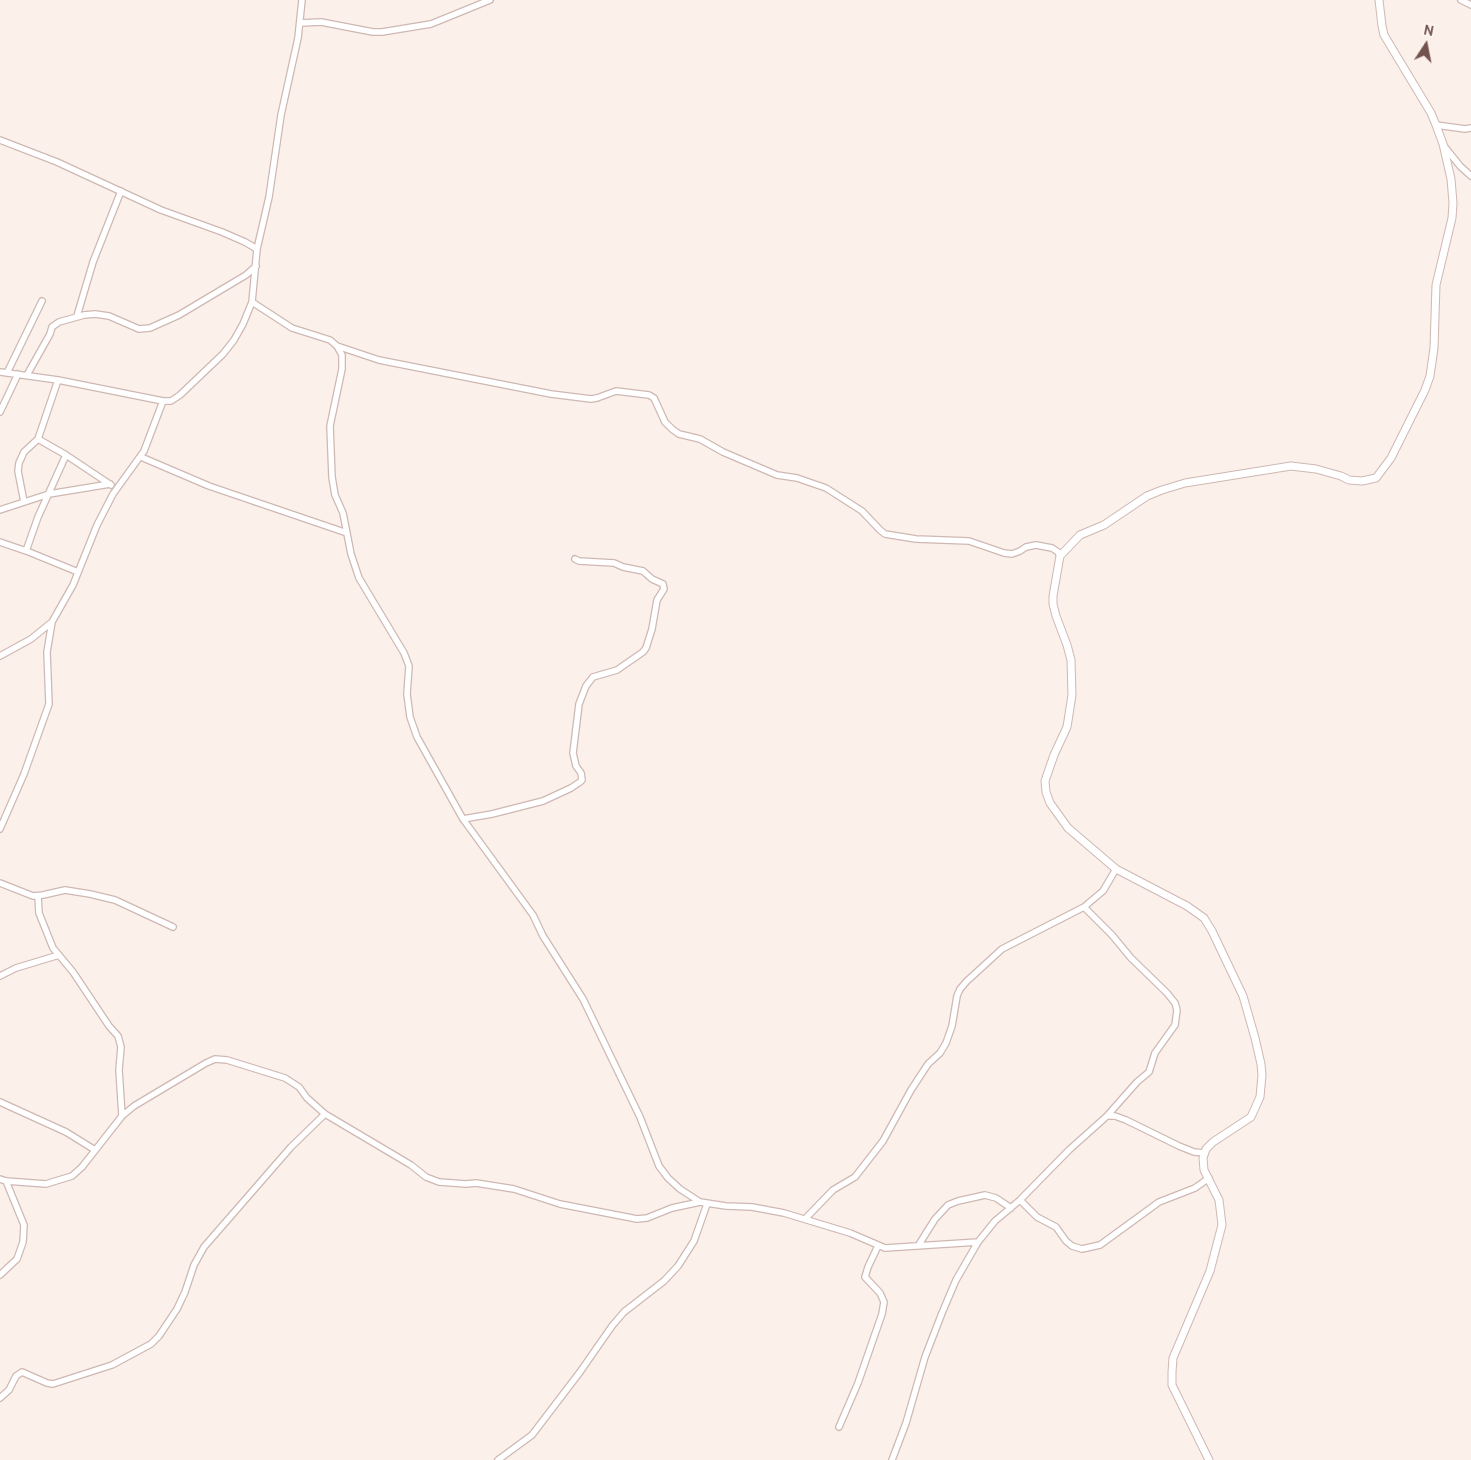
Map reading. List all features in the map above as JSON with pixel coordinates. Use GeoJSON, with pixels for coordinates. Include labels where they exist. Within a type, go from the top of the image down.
{"type":"FeatureCollection","features":[{"type":"Feature","properties":{"kind":"street"},"geometry":{"type":"LineString","coordinates":[[0,372],[58,380],[162,401],[171,401],[180,395],[223,354],[238,332],[252,302],[257,249],[269,197],[281,115],[301,23],[302,0]]}},
{"type":"Feature","properties":{"kind":"street"},"geometry":{"type":"LineString","coordinates":[[301,23],[321,22],[382,32],[430,24],[490,0]]}},
{"type":"Feature","properties":{"kind":"street"},"geometry":{"type":"LineString","coordinates":[[1209,1460],[1172,1385],[1173,1358],[1210,1271],[1222,1225],[1219,1200],[1204,1170],[1203,1158],[1213,1142],[1251,1117],[1260,1097],[1262,1075],[1260,1064],[1243,996],[1204,918],[1174,898],[1116,869],[1068,828],[1050,803],[1045,781],[1067,727],[1072,695],[1071,660],[1053,604],[1060,556],[1080,535],[1104,525],[1146,496],[1185,483],[1291,466],[1316,469],[1356,482],[1376,478],[1391,458],[1430,376],[1434,348],[1436,285],[1454,203],[1443,144],[1436,125],[1431,113],[1384,35],[1379,0]]}},
{"type":"Feature","properties":{"kind":"street"},"geometry":{"type":"LineString","coordinates":[[1461,0],[1471,5]]}},
{"type":"Feature","properties":{"kind":"street"},"geometry":{"type":"LineString","coordinates":[[1436,125],[1465,129],[1471,128]]}},
{"type":"Feature","properties":{"kind":"street"},"geometry":{"type":"LineString","coordinates":[[0,140],[57,162],[161,210],[222,232],[257,249]]}},
{"type":"Feature","properties":{"kind":"street"},"geometry":{"type":"LineString","coordinates":[[1443,144],[1460,166],[1471,176]]}},
{"type":"Feature","properties":{"kind":"street"},"geometry":{"type":"LineString","coordinates":[[77,316],[93,262],[121,192]]}},
{"type":"Feature","properties":{"kind":"street"},"geometry":{"type":"LineString","coordinates":[[27,375],[55,324],[89,314],[103,315],[139,329],[150,328],[179,315],[246,275],[256,266]]}},
{"type":"Feature","properties":{"kind":"street"},"geometry":{"type":"LineString","coordinates":[[8,373],[42,301]]}},
{"type":"Feature","properties":{"kind":"street"},"geometry":{"type":"LineString","coordinates":[[252,302],[292,328],[330,340],[337,346],[342,355],[330,426],[330,451],[335,495],[343,513],[351,554],[359,578],[404,653],[409,666],[407,694],[410,717],[417,736],[463,819],[533,915],[543,936],[583,999],[640,1117],[659,1166],[680,1189],[704,1203]]}},
{"type":"Feature","properties":{"kind":"street"},"geometry":{"type":"LineString","coordinates":[[337,346],[378,360],[559,395],[591,399],[622,391],[649,395],[654,398],[666,422],[679,434],[700,439],[723,452],[777,475],[797,478],[826,488],[862,512],[886,534],[969,541],[1012,554],[1020,552],[1026,547],[1036,545],[1052,548],[1060,556]]}},
{"type":"Feature","properties":{"kind":"street"},"geometry":{"type":"LineString","coordinates":[[0,412],[18,374]]}},
{"type":"Feature","properties":{"kind":"street"},"geometry":{"type":"LineString","coordinates":[[24,502],[18,471],[19,463],[24,452],[38,439],[58,380]]}},
{"type":"Feature","properties":{"kind":"street"},"geometry":{"type":"LineString","coordinates":[[0,656],[31,639],[52,622],[64,603],[97,525],[117,488],[141,457],[162,401]]}},
{"type":"Feature","properties":{"kind":"street"},"geometry":{"type":"LineString","coordinates":[[38,439],[117,488]]}},
{"type":"Feature","properties":{"kind":"street"},"geometry":{"type":"LineString","coordinates":[[26,551],[36,522],[66,455]]}},
{"type":"Feature","properties":{"kind":"street"},"geometry":{"type":"LineString","coordinates":[[141,457],[217,489],[347,533]]}},
{"type":"Feature","properties":{"kind":"street"},"geometry":{"type":"LineString","coordinates":[[0,510],[49,494],[110,484]]}},
{"type":"Feature","properties":{"kind":"street"},"geometry":{"type":"LineString","coordinates":[[0,542],[78,572]]}},
{"type":"Feature","properties":{"kind":"street"},"geometry":{"type":"LineString","coordinates":[[463,819],[543,801],[580,782],[582,780],[581,773],[576,766],[573,753],[579,704],[586,686],[589,680],[617,670],[646,648],[652,629],[657,600],[664,589],[663,584],[643,571],[614,563],[579,561],[575,558]]}},
{"type":"Feature","properties":{"kind":"street"},"geometry":{"type":"LineString","coordinates":[[0,829],[24,774],[49,704],[47,652],[52,622]]}},
{"type":"Feature","properties":{"kind":"street"},"geometry":{"type":"LineString","coordinates":[[805,1219],[833,1190],[855,1177],[883,1141],[911,1090],[928,1064],[940,1053],[946,1044],[952,1026],[957,996],[966,981],[1002,950],[1084,907],[1103,891],[1116,869]]}},
{"type":"Feature","properties":{"kind":"street"},"geometry":{"type":"LineString","coordinates":[[0,883],[20,892],[38,896],[65,890],[115,900],[173,927]]}},
{"type":"Feature","properties":{"kind":"street"},"geometry":{"type":"LineString","coordinates":[[38,896],[39,912],[47,936],[109,1026],[118,1036],[121,1047],[119,1070],[122,1116]]}},
{"type":"Feature","properties":{"kind":"street"},"geometry":{"type":"LineString","coordinates":[[892,1460],[906,1423],[925,1357],[942,1313],[956,1280],[978,1242],[995,1221],[1020,1200],[1069,1150],[1107,1116],[1136,1082],[1149,1072],[1155,1053],[1175,1025],[1177,1010],[1175,1003],[1084,907]]}},
{"type":"Feature","properties":{"kind":"street"},"geometry":{"type":"LineString","coordinates":[[0,976],[16,968],[59,955]]}},
{"type":"Feature","properties":{"kind":"street"},"geometry":{"type":"LineString","coordinates":[[3,1180],[46,1184],[72,1176],[82,1168],[122,1116],[134,1106],[215,1060],[237,1062],[285,1078],[299,1088],[325,1114],[411,1165],[426,1177],[439,1182],[460,1184],[476,1182],[514,1189],[560,1204],[637,1219],[647,1218],[672,1208],[704,1203],[752,1207],[805,1219],[858,1236],[878,1246],[893,1249],[978,1242]]}},
{"type":"Feature","properties":{"kind":"street"},"geometry":{"type":"LineString","coordinates":[[0,1102],[66,1132],[95,1150]]}},
{"type":"Feature","properties":{"kind":"street"},"geometry":{"type":"LineString","coordinates":[[0,1398],[9,1390],[16,1376],[22,1372],[53,1384],[112,1365],[152,1344],[177,1309],[194,1265],[204,1247],[291,1147],[325,1114]]}},
{"type":"Feature","properties":{"kind":"street"},"geometry":{"type":"LineString","coordinates":[[1107,1116],[1115,1116],[1126,1120],[1179,1146],[1194,1152],[1205,1153]]}},
{"type":"Feature","properties":{"kind":"street"},"geometry":{"type":"LineString","coordinates":[[1020,1200],[1038,1217],[1056,1227],[1072,1246],[1082,1249],[1100,1244],[1159,1202],[1194,1188],[1209,1178]]}},
{"type":"Feature","properties":{"kind":"street"},"geometry":{"type":"LineString","coordinates":[[0,1275],[17,1259],[23,1242],[24,1225],[3,1180]]}},
{"type":"Feature","properties":{"kind":"street"},"geometry":{"type":"LineString","coordinates":[[918,1246],[935,1219],[948,1205],[985,1195],[996,1198],[1011,1208]]}},
{"type":"Feature","properties":{"kind":"street"},"geometry":{"type":"LineString","coordinates":[[498,1460],[532,1435],[624,1312],[664,1281],[678,1266],[694,1241],[704,1203]]}},
{"type":"Feature","properties":{"kind":"street"},"geometry":{"type":"LineString","coordinates":[[839,1426],[858,1383],[882,1314],[884,1302],[880,1293],[866,1276],[868,1266],[878,1246]]}}]}
